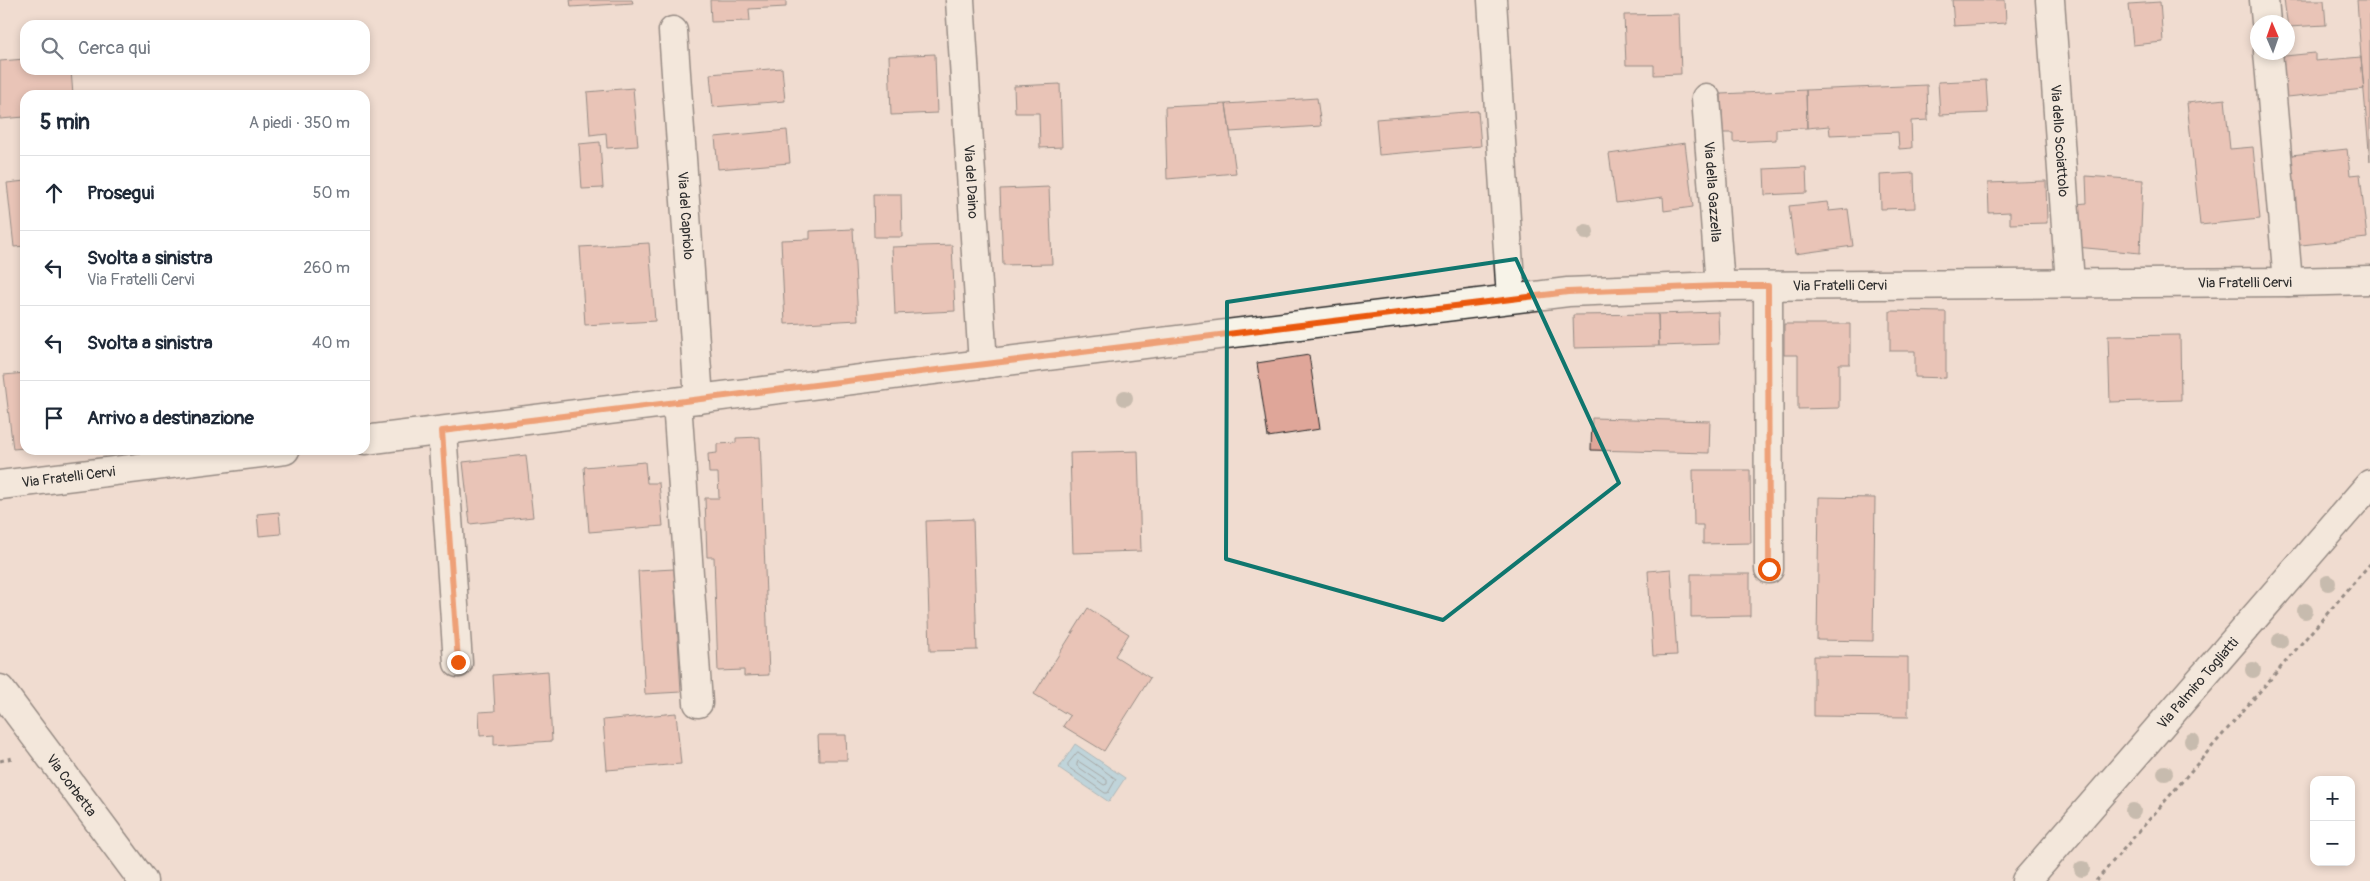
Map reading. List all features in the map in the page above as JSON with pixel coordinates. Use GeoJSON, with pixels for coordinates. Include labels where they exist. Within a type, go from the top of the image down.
{"type":"FeatureCollection","features":[{"type":"Feature","properties":{"kind":"street","name":"Via del Daino"},"geometry":{"type":"LineString","coordinates":[[960,0],[983,364]]}},
{"type":"Feature","properties":{"kind":"street"},"geometry":{"type":"LineString","coordinates":[[1492,0],[1511,298]]}},
{"type":"Feature","properties":{"kind":"street","name":"Via dello Scoiattolo"},"geometry":{"type":"LineString","coordinates":[[2050,0],[2070,283]]}},
{"type":"Feature","properties":{"kind":"street"},"geometry":{"type":"LineString","coordinates":[[2264,0],[2265,15]]}},
{"type":"Feature","properties":{"kind":"street","name":"Via del Capriolo"},"geometry":{"type":"LineString","coordinates":[[673,31],[698,703]]}},
{"type":"Feature","properties":{"kind":"street"},"geometry":{"type":"LineString","coordinates":[[2269,60],[2288,282]]}},
{"type":"Feature","properties":{"kind":"street","name":"Via della Gazzella"},"geometry":{"type":"LineString","coordinates":[[1706,98],[1720,286]]}},
{"type":"Feature","properties":{"kind":"street","name":"Via Fratelli Cervi"},"geometry":{"type":"LineString","coordinates":[[370,439],[1568,292],[1720,286],[2368,280]]}},
{"type":"Feature","properties":{"kind":"street"},"geometry":{"type":"LineString","coordinates":[[1768,286],[1769,569]]}},
{"type":"Feature","properties":{"kind":"street"},"geometry":{"type":"LineString","coordinates":[[442,431],[458,662]]}},
{"type":"Feature","properties":{"kind":"street","name":"Via Fratelli Cervi"},"geometry":{"type":"LineString","coordinates":[[0,485],[244,455]]}},
{"type":"Feature","properties":{"kind":"street","name":"Via Palmiro Togliatti"},"geometry":{"type":"LineString","coordinates":[[2026,881],[2370,484]]}},
{"type":"Feature","properties":{"kind":"street","name":"Via Corbetta"},"geometry":{"type":"LineString","coordinates":[[0,689],[143,881]]}},
{"type":"Feature","properties":{"kind":"path"},"geometry":{"type":"LineString","coordinates":[[2096,881],[2370,564]]}},
{"type":"Feature","properties":{"kind":"highlighted area"},"geometry":{"type":"Polygon","coordinates":[[[1516,259],[1619,483],[1443,620],[1226,559],[1227,302],[1516,259]]]}},
{"type":"Feature","properties":{"kind":"water"},"geometry":{"type":"Polygon","coordinates":[[[1075,744],[1125,778],[1109,802],[1059,768],[1075,744]]]}},
{"type":"Feature","properties":{"kind":"building"},"geometry":{"type":"Polygon","coordinates":[[[570,0],[632,0],[633,3],[571,7],[570,0]]]}},
{"type":"Feature","properties":{"kind":"building"},"geometry":{"type":"Polygon","coordinates":[[[710,0],[786,0],[786,7],[749,9],[750,21],[711,22],[710,0]]]}},
{"type":"Feature","properties":{"kind":"building"},"geometry":{"type":"Polygon","coordinates":[[[1952,0],[2005,0],[2006,23],[1954,26],[1952,0]]]}},
{"type":"Feature","properties":{"kind":"building"},"geometry":{"type":"Polygon","coordinates":[[[2284,0],[2324,0],[2326,25],[2295,27],[2295,15],[2286,15],[2284,0]]]}},
{"type":"Feature","properties":{"kind":"building"},"geometry":{"type":"Polygon","coordinates":[[[2357,0],[2370,0],[2370,162],[2361,57],[2357,0]]]}},
{"type":"Feature","properties":{"kind":"building"},"geometry":{"type":"Polygon","coordinates":[[[2160,2],[2163,42],[2133,45],[2129,4],[2160,2]]]}},
{"type":"Feature","properties":{"kind":"building"},"geometry":{"type":"Polygon","coordinates":[[[1679,14],[1681,74],[1654,75],[1654,65],[1626,65],[1624,15],[1679,14]]]}},
{"type":"Feature","properties":{"kind":"building"},"geometry":{"type":"Polygon","coordinates":[[[2315,53],[2315,61],[2361,57],[2364,89],[2278,98],[2275,60],[2295,60],[2295,55],[2315,53]]]}},
{"type":"Feature","properties":{"kind":"building"},"geometry":{"type":"Polygon","coordinates":[[[935,54],[937,113],[891,115],[889,56],[935,54]]]}},
{"type":"Feature","properties":{"kind":"building"},"geometry":{"type":"Polygon","coordinates":[[[20,59],[20,75],[71,75],[73,90],[20,90],[20,117],[0,119],[0,61],[20,59]]]}},
{"type":"Feature","properties":{"kind":"building"},"geometry":{"type":"Polygon","coordinates":[[[782,68],[785,101],[713,107],[710,74],[782,68]]]}},
{"type":"Feature","properties":{"kind":"building"},"geometry":{"type":"Polygon","coordinates":[[[1986,80],[1988,113],[1940,115],[1938,82],[1986,80]]]}},
{"type":"Feature","properties":{"kind":"building"},"geometry":{"type":"Polygon","coordinates":[[[1060,84],[1062,147],[1040,148],[1039,113],[1015,113],[1014,86],[1060,84]]]}},
{"type":"Feature","properties":{"kind":"building"},"geometry":{"type":"Polygon","coordinates":[[[1927,85],[1928,120],[1911,121],[1912,148],[1899,149],[1898,132],[1830,135],[1829,126],[1807,128],[1806,90],[1927,85]]]}},
{"type":"Feature","properties":{"kind":"building"},"geometry":{"type":"Polygon","coordinates":[[[633,88],[638,146],[607,148],[606,133],[590,135],[587,92],[633,88]]]}},
{"type":"Feature","properties":{"kind":"building"},"geometry":{"type":"Polygon","coordinates":[[[1806,90],[1807,128],[1776,129],[1776,140],[1733,142],[1733,133],[1723,133],[1721,94],[1806,90]]]}},
{"type":"Feature","properties":{"kind":"building"},"geometry":{"type":"Polygon","coordinates":[[[1317,98],[1321,126],[1230,132],[1226,104],[1317,98]]]}},
{"type":"Feature","properties":{"kind":"building"},"geometry":{"type":"Polygon","coordinates":[[[2225,99],[2230,149],[2253,147],[2260,219],[2200,225],[2187,103],[2225,99]]]}},
{"type":"Feature","properties":{"kind":"building"},"geometry":{"type":"Polygon","coordinates":[[[1226,104],[1236,173],[1167,179],[1165,107],[1226,104]]]}},
{"type":"Feature","properties":{"kind":"building"},"geometry":{"type":"Polygon","coordinates":[[[1478,111],[1481,146],[1379,155],[1376,119],[1478,111]]]}},
{"type":"Feature","properties":{"kind":"building"},"geometry":{"type":"Polygon","coordinates":[[[787,130],[790,163],[718,169],[715,137],[787,130]]]}},
{"type":"Feature","properties":{"kind":"building"},"geometry":{"type":"Polygon","coordinates":[[[600,142],[603,188],[582,189],[579,144],[600,142]]]}},
{"type":"Feature","properties":{"kind":"building"},"geometry":{"type":"Polygon","coordinates":[[[1685,143],[1693,207],[1664,211],[1663,197],[1616,203],[1609,154],[1685,143]]]}},
{"type":"Feature","properties":{"kind":"building"},"geometry":{"type":"Polygon","coordinates":[[[2347,149],[2350,175],[2360,174],[2367,238],[2292,246],[2286,183],[2294,182],[2291,155],[2347,149]]]}},
{"type":"Feature","properties":{"kind":"building"},"geometry":{"type":"Polygon","coordinates":[[[1806,167],[1807,193],[1765,195],[1764,169],[1806,167]]]}},
{"type":"Feature","properties":{"kind":"building"},"geometry":{"type":"Polygon","coordinates":[[[1914,173],[1915,208],[1881,209],[1880,175],[1914,173]]]}},
{"type":"Feature","properties":{"kind":"building"},"geometry":{"type":"Polygon","coordinates":[[[2086,176],[2143,180],[2140,253],[2076,247],[2075,204],[2087,203],[2086,176]]]}},
{"type":"Feature","properties":{"kind":"building"},"geometry":{"type":"Polygon","coordinates":[[[2046,181],[2047,223],[2010,224],[2010,212],[1989,213],[1988,183],[2046,181]]]}},
{"type":"Feature","properties":{"kind":"building"},"geometry":{"type":"Polygon","coordinates":[[[20,182],[20,246],[14,247],[7,183],[20,182]]]}},
{"type":"Feature","properties":{"kind":"building"},"geometry":{"type":"Polygon","coordinates":[[[1049,187],[1052,264],[1003,265],[1000,189],[1049,187]]]}},
{"type":"Feature","properties":{"kind":"building"},"geometry":{"type":"Polygon","coordinates":[[[873,194],[901,194],[902,237],[874,237],[873,194]]]}},
{"type":"Feature","properties":{"kind":"building"},"geometry":{"type":"Polygon","coordinates":[[[1827,202],[1829,211],[1848,209],[1853,246],[1795,254],[1789,206],[1827,202]]]}},
{"type":"Feature","properties":{"kind":"building"},"geometry":{"type":"Polygon","coordinates":[[[853,229],[858,320],[785,324],[781,240],[810,239],[810,231],[853,229]]]}},
{"type":"Feature","properties":{"kind":"building"},"geometry":{"type":"Polygon","coordinates":[[[649,243],[655,321],[585,325],[580,247],[649,243]]]}},
{"type":"Feature","properties":{"kind":"building"},"geometry":{"type":"Polygon","coordinates":[[[952,245],[955,311],[895,314],[892,247],[952,245]]]}},
{"type":"Feature","properties":{"kind":"building"},"geometry":{"type":"Polygon","coordinates":[[[1890,311],[1946,312],[1946,378],[1915,377],[1915,351],[1890,351],[1890,311]]]}},
{"type":"Feature","properties":{"kind":"building"},"geometry":{"type":"Polygon","coordinates":[[[1718,312],[1719,344],[1659,346],[1658,314],[1718,312]]]}},
{"type":"Feature","properties":{"kind":"building"},"geometry":{"type":"Polygon","coordinates":[[[1658,314],[1659,346],[1574,348],[1573,315],[1658,314]]]}},
{"type":"Feature","properties":{"kind":"building"},"geometry":{"type":"Polygon","coordinates":[[[1784,324],[1850,324],[1850,364],[1839,364],[1839,408],[1798,409],[1798,355],[1784,355],[1784,324]]]}},
{"type":"Feature","properties":{"kind":"building"},"geometry":{"type":"Polygon","coordinates":[[[2180,335],[2181,400],[2110,402],[2108,336],[2180,335]]]}},
{"type":"Feature","properties":{"kind":"building"},"geometry":{"type":"Polygon","coordinates":[[[1309,355],[1320,429],[1268,437],[1257,363],[1309,355]]]}},
{"type":"Feature","properties":{"kind":"building"},"geometry":{"type":"Polygon","coordinates":[[[20,373],[20,448],[13,449],[4,375],[20,373]]]}},
{"type":"Feature","properties":{"kind":"building"},"geometry":{"type":"Polygon","coordinates":[[[1592,418],[1710,421],[1709,453],[1591,450],[1592,418]]]}},
{"type":"Feature","properties":{"kind":"building"},"geometry":{"type":"Polygon","coordinates":[[[760,437],[769,675],[744,676],[744,670],[718,671],[714,557],[707,557],[705,498],[719,498],[718,473],[709,473],[708,454],[717,453],[717,444],[736,443],[736,438],[760,437]]]}},
{"type":"Feature","properties":{"kind":"building"},"geometry":{"type":"Polygon","coordinates":[[[1138,451],[1141,551],[1073,553],[1070,453],[1138,451]]]}},
{"type":"Feature","properties":{"kind":"building"},"geometry":{"type":"Polygon","coordinates":[[[526,455],[533,517],[470,524],[463,462],[526,455]]]}},
{"type":"Feature","properties":{"kind":"building"},"geometry":{"type":"Polygon","coordinates":[[[645,462],[647,483],[659,483],[663,526],[589,532],[584,467],[645,462]]]}},
{"type":"Feature","properties":{"kind":"building"},"geometry":{"type":"Polygon","coordinates":[[[1693,470],[1750,470],[1751,543],[1703,544],[1703,525],[1694,525],[1693,470]]]}},
{"type":"Feature","properties":{"kind":"building"},"geometry":{"type":"Polygon","coordinates":[[[1819,497],[1875,498],[1873,641],[1817,640],[1819,497]]]}},
{"type":"Feature","properties":{"kind":"building"},"geometry":{"type":"Polygon","coordinates":[[[279,512],[281,534],[259,536],[257,514],[279,512]]]}},
{"type":"Feature","properties":{"kind":"building"},"geometry":{"type":"Polygon","coordinates":[[[973,519],[977,650],[930,651],[926,521],[973,519]]]}},
{"type":"Feature","properties":{"kind":"building"},"geometry":{"type":"Polygon","coordinates":[[[674,569],[681,692],[645,694],[638,571],[674,569]]]}},
{"type":"Feature","properties":{"kind":"building"},"geometry":{"type":"Polygon","coordinates":[[[1671,569],[1677,655],[1653,656],[1648,571],[1671,569]]]}},
{"type":"Feature","properties":{"kind":"building"},"geometry":{"type":"Polygon","coordinates":[[[1691,574],[1750,574],[1750,616],[1691,617],[1691,574]]]}},
{"type":"Feature","properties":{"kind":"building"},"geometry":{"type":"Polygon","coordinates":[[[1088,608],[1129,634],[1115,656],[1150,678],[1104,751],[1063,726],[1070,716],[1034,694],[1088,608]]]}},
{"type":"Feature","properties":{"kind":"building"},"geometry":{"type":"Polygon","coordinates":[[[1814,656],[1908,657],[1908,717],[1814,716],[1814,656]]]}},
{"type":"Feature","properties":{"kind":"building"},"geometry":{"type":"Polygon","coordinates":[[[548,671],[552,741],[494,745],[494,735],[480,736],[479,712],[495,711],[493,675],[548,671]]]}},
{"type":"Feature","properties":{"kind":"building"},"geometry":{"type":"Polygon","coordinates":[[[676,713],[681,764],[607,770],[603,720],[676,713]]]}},
{"type":"Feature","properties":{"kind":"building"},"geometry":{"type":"Polygon","coordinates":[[[818,735],[846,735],[847,760],[819,760],[818,735]]]}},
{"type":"Feature","properties":{"kind":"route"},"geometry":{"type":"LineString","coordinates":[[458,662],[442,431],[1538,294],[1720,286],[1768,286],[1769,569]]}}]}
